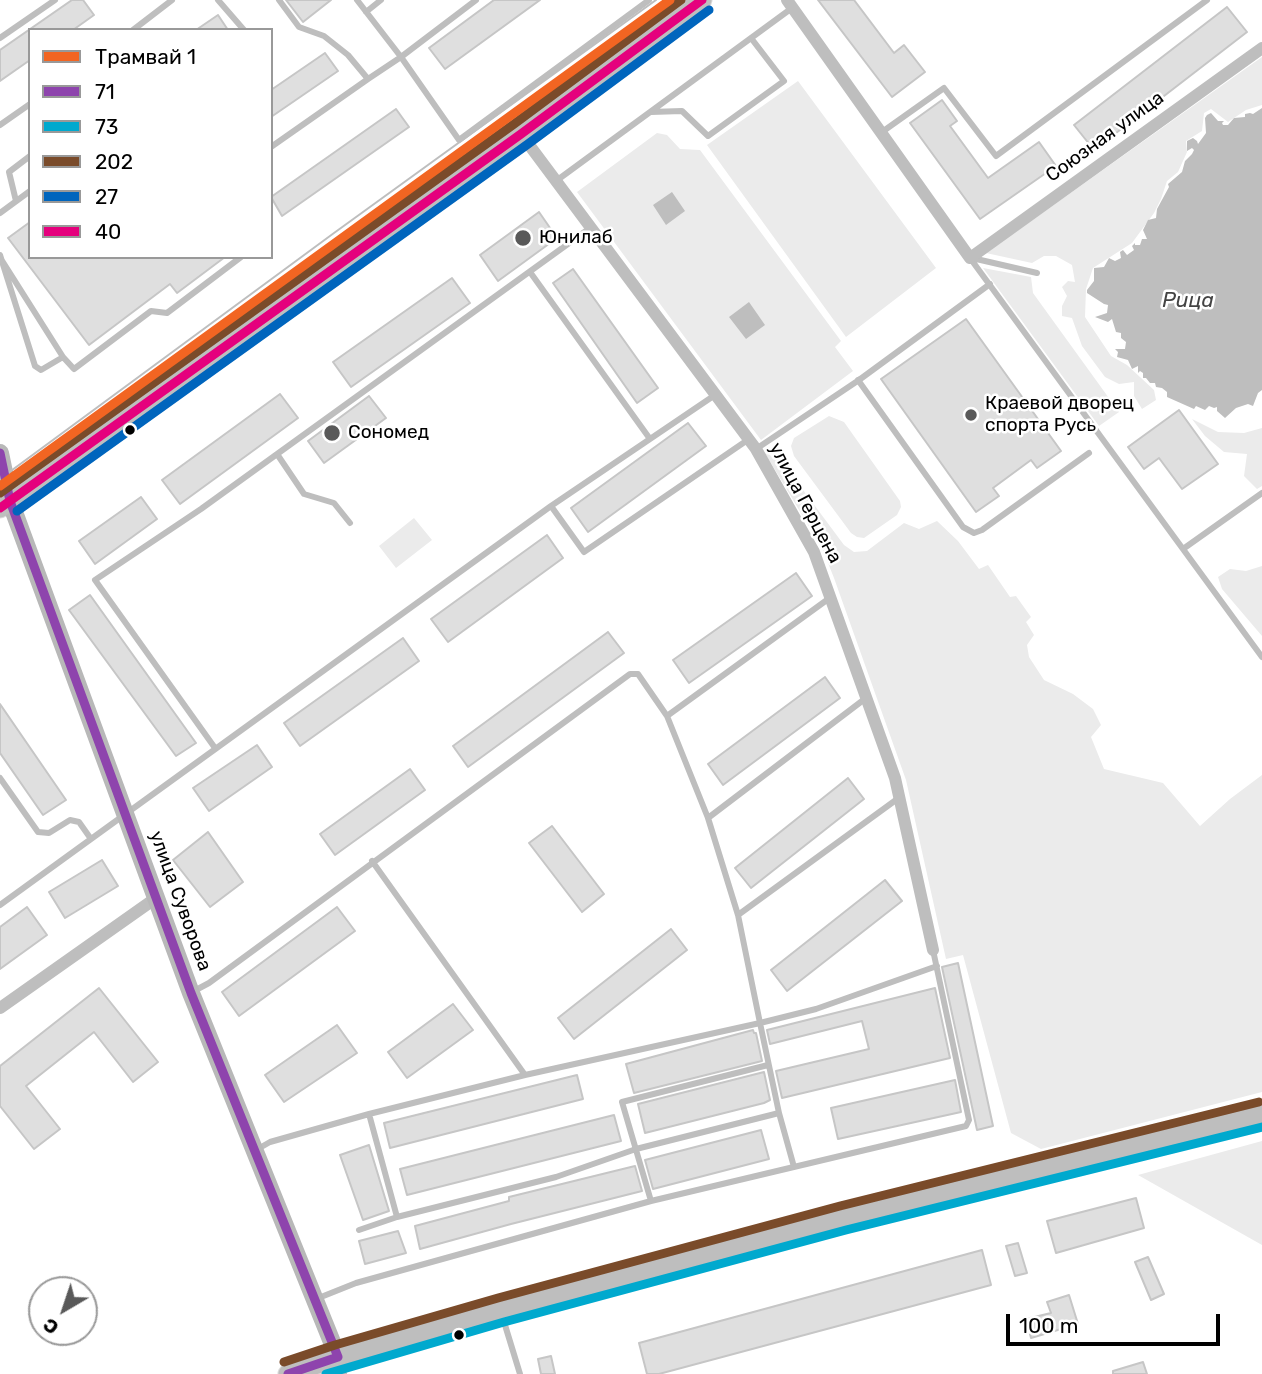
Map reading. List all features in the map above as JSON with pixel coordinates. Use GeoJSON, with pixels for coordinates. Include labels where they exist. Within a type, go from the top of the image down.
{"type":"FeatureCollection","features":[{"type":"Feature","properties":{"kind":"main road"},"geometry":{"type":"LineString","coordinates":[[5,505],[521,134],[702,0]]}},
{"type":"Feature","properties":{"kind":"main road","name":"улица Суворова"},"geometry":{"type":"LineString","coordinates":[[0,453],[5,505],[191,993],[257,1150],[341,1365]]}},
{"type":"Feature","properties":{"kind":"main road"},"geometry":{"type":"LineString","coordinates":[[288,1374],[341,1365],[501,1310],[843,1218],[1262,1114]]}},
{"type":"Feature","properties":{"kind":"street"},"geometry":{"type":"LineString","coordinates":[[790,4],[970,258]]}},
{"type":"Feature","properties":{"kind":"street","name":"Союзная улица"},"geometry":{"type":"LineString","coordinates":[[970,258],[1262,48]]}},
{"type":"Feature","properties":{"kind":"street","name":"улица Герцена"},"geometry":{"type":"LineString","coordinates":[[521,134],[752,444],[814,552],[895,778],[933,950]]}},
{"type":"Feature","properties":{"kind":"street"},"geometry":{"type":"LineString","coordinates":[[0,1008],[156,898]]}},
{"type":"Feature","properties":{"kind":"lane"},"geometry":{"type":"LineString","coordinates":[[0,38],[55,0]]}},
{"type":"Feature","properties":{"kind":"lane"},"geometry":{"type":"LineString","coordinates":[[136,28],[172,0]]}},
{"type":"Feature","properties":{"kind":"lane"},"geometry":{"type":"LineString","coordinates":[[218,0],[242,28]]}},
{"type":"Feature","properties":{"kind":"lane"},"geometry":{"type":"LineString","coordinates":[[278,0],[299,27],[324,36],[348,55],[368,79]]}},
{"type":"Feature","properties":{"kind":"lane"},"geometry":{"type":"LineString","coordinates":[[357,0],[459,140],[649,0]]}},
{"type":"Feature","properties":{"kind":"lane"},"geometry":{"type":"LineString","coordinates":[[366,12],[381,0]]}},
{"type":"Feature","properties":{"kind":"lane"},"geometry":{"type":"LineString","coordinates":[[273,146],[401,57],[476,0]]}},
{"type":"Feature","properties":{"kind":"lane"},"geometry":{"type":"LineString","coordinates":[[882,132],[944,88],[996,156],[1207,0]]}},
{"type":"Feature","properties":{"kind":"lane"},"geometry":{"type":"LineString","coordinates":[[556,181],[751,38],[790,4]]}},
{"type":"Feature","properties":{"kind":"lane"},"geometry":{"type":"LineString","coordinates":[[650,112],[682,111],[708,136],[784,80],[751,38]]}},
{"type":"Feature","properties":{"kind":"lane"},"geometry":{"type":"LineString","coordinates":[[0,125],[28,105]]}},
{"type":"Feature","properties":{"kind":"lane"},"geometry":{"type":"LineString","coordinates":[[16,201],[9,172],[28,158]]}},
{"type":"Feature","properties":{"kind":"lane"},"geometry":{"type":"LineString","coordinates":[[0,213],[28,192]]}},
{"type":"Feature","properties":{"kind":"lane"},"geometry":{"type":"LineString","coordinates":[[215,748],[95,580],[277,454],[591,227]]}},
{"type":"Feature","properties":{"kind":"lane"},"geometry":{"type":"LineString","coordinates":[[1,257],[63,357],[70,367],[75,368],[151,311],[167,313],[238,259]]}},
{"type":"Feature","properties":{"kind":"lane"},"geometry":{"type":"LineString","coordinates":[[1,257],[35,366],[41,370],[63,357]]}},
{"type":"Feature","properties":{"kind":"lane"},"geometry":{"type":"LineString","coordinates":[[970,258],[1037,274]]}},
{"type":"Feature","properties":{"kind":"lane"},"geometry":{"type":"LineString","coordinates":[[970,258],[1262,657]]}},
{"type":"Feature","properties":{"kind":"lane"},"geometry":{"type":"LineString","coordinates":[[530,272],[650,439]]}},
{"type":"Feature","properties":{"kind":"lane"},"geometry":{"type":"LineString","coordinates":[[551,506],[584,552],[752,444],[858,380],[990,284]]}},
{"type":"Feature","properties":{"kind":"lane"},"geometry":{"type":"LineString","coordinates":[[858,380],[963,527],[974,533],[982,530],[1089,453]]}},
{"type":"Feature","properties":{"kind":"lane"},"geometry":{"type":"LineString","coordinates":[[0,905],[551,506],[715,395]]}},
{"type":"Feature","properties":{"kind":"lane"},"geometry":{"type":"LineString","coordinates":[[277,454],[304,494],[334,503],[350,523]]}},
{"type":"Feature","properties":{"kind":"lane"},"geometry":{"type":"LineString","coordinates":[[1183,549],[1262,494]]}},
{"type":"Feature","properties":{"kind":"lane"},"geometry":{"type":"LineString","coordinates":[[667,716],[831,597]]}},
{"type":"Feature","properties":{"kind":"lane"},"geometry":{"type":"LineString","coordinates":[[191,993],[631,674],[638,674],[667,716],[708,818],[738,915],[768,1065],[794,1167]]}},
{"type":"Feature","properties":{"kind":"lane"},"geometry":{"type":"LineString","coordinates":[[708,818],[866,698]]}},
{"type":"Feature","properties":{"kind":"lane"},"geometry":{"type":"LineString","coordinates":[[0,778],[38,832],[49,833],[70,820],[79,822],[91,839]]}},
{"type":"Feature","properties":{"kind":"lane"},"geometry":{"type":"LineString","coordinates":[[738,915],[900,797]]}},
{"type":"Feature","properties":{"kind":"lane"},"geometry":{"type":"LineString","coordinates":[[372,861],[525,1075]]}},
{"type":"Feature","properties":{"kind":"lane"},"geometry":{"type":"LineString","coordinates":[[316,1299],[356,1283],[651,1201],[966,1126],[969,1123],[933,950]]}},
{"type":"Feature","properties":{"kind":"lane"},"geometry":{"type":"LineString","coordinates":[[257,1150],[270,1142],[369,1114],[525,1075],[816,1009],[937,966]]}},
{"type":"Feature","properties":{"kind":"lane"},"geometry":{"type":"LineString","coordinates":[[651,1201],[622,1102],[768,1065]]}},
{"type":"Feature","properties":{"kind":"lane"},"geometry":{"type":"LineString","coordinates":[[359,1230],[397,1217],[556,1177],[636,1149],[779,1113]]}},
{"type":"Feature","properties":{"kind":"lane"},"geometry":{"type":"LineString","coordinates":[[369,1114],[397,1217]]}},
{"type":"Feature","properties":{"kind":"lane"},"geometry":{"type":"LineString","coordinates":[[501,1310],[520,1374]]}},
{"type":"Feature","properties":{"kind":"shaded area"},"geometry":{"type":"Polygon","coordinates":[[[1262,57],[1262,105],[1246,110],[1228,122],[1211,109],[1204,113],[1202,131],[1186,141],[1187,152],[1178,172],[1167,181],[1154,213],[1132,243],[1093,268],[1086,289],[1085,317],[1111,356],[1127,365],[1154,390],[1156,400],[1142,409],[1134,396],[1134,382],[1119,384],[1105,377],[1082,346],[1072,318],[1062,316],[1062,306],[1067,296],[1062,287],[1068,281],[1075,282],[1072,265],[1056,256],[1044,256],[1032,263],[986,253],[1262,57]]]}},
{"type":"Feature","properties":{"kind":"shaded area"},"geometry":{"type":"Polygon","coordinates":[[[798,81],[936,268],[846,337],[707,145],[798,81]]]}},
{"type":"Feature","properties":{"kind":"shaded area"},"geometry":{"type":"Polygon","coordinates":[[[657,133],[667,135],[680,149],[700,150],[841,341],[835,347],[853,371],[761,440],[577,192],[657,133]]]}},
{"type":"Feature","properties":{"kind":"shaded area"},"geometry":{"type":"Polygon","coordinates":[[[983,268],[1031,277],[1033,293],[1119,412],[1099,426],[983,268]]]}},
{"type":"Feature","properties":{"kind":"shaded area"},"geometry":{"type":"Polygon","coordinates":[[[829,416],[844,422],[900,501],[901,507],[897,515],[864,538],[851,533],[794,456],[791,446],[794,438],[829,416]]]}},
{"type":"Feature","properties":{"kind":"shaded area"},"geometry":{"type":"Polygon","coordinates":[[[1192,419],[1218,432],[1244,433],[1262,428],[1262,486],[1257,489],[1244,476],[1247,454],[1224,452],[1205,436],[1192,419]]]}},
{"type":"Feature","properties":{"kind":"shaded area"},"geometry":{"type":"Polygon","coordinates":[[[763,450],[786,467],[844,545],[854,552],[867,551],[904,523],[919,529],[937,521],[958,541],[979,569],[988,565],[1010,597],[1016,596],[1031,617],[1026,622],[1034,635],[1027,645],[1029,657],[1044,680],[1073,694],[1093,709],[1101,725],[1091,737],[1104,769],[1163,783],[1200,826],[1262,775],[1262,1092],[1041,1149],[1011,1133],[963,955],[946,959],[906,780],[834,578],[822,548],[763,450]]]}},
{"type":"Feature","properties":{"kind":"shaded area"},"geometry":{"type":"Polygon","coordinates":[[[414,518],[432,540],[396,568],[379,546],[414,518]]]}},
{"type":"Feature","properties":{"kind":"shaded area"},"geometry":{"type":"Polygon","coordinates":[[[1262,566],[1262,636],[1222,589],[1218,577],[1230,569],[1246,571],[1262,566]]]}},
{"type":"Feature","properties":{"kind":"shaded area"},"geometry":{"type":"Polygon","coordinates":[[[1262,1141],[1262,1245],[1138,1175],[1262,1141]]]}},
{"type":"Feature","properties":{"kind":"water","name":"Рица"},"geometry":{"type":"Polygon","coordinates":[[[1262,108],[1262,390],[1253,406],[1248,404],[1236,408],[1225,418],[1217,411],[1217,407],[1209,406],[1205,410],[1196,406],[1194,409],[1167,397],[1167,392],[1143,378],[1140,371],[1138,373],[1138,366],[1132,369],[1128,360],[1117,357],[1118,352],[1115,349],[1125,349],[1126,342],[1121,338],[1121,333],[1116,332],[1112,319],[1108,322],[1095,317],[1107,313],[1108,305],[1087,293],[1087,290],[1094,281],[1094,268],[1104,267],[1109,258],[1115,261],[1121,258],[1120,252],[1123,250],[1127,255],[1134,250],[1132,246],[1135,243],[1140,245],[1142,239],[1147,239],[1143,230],[1148,220],[1156,218],[1168,184],[1182,172],[1185,161],[1194,150],[1192,148],[1187,151],[1187,141],[1193,138],[1198,144],[1206,133],[1207,115],[1211,113],[1218,121],[1224,121],[1223,125],[1228,125],[1234,118],[1245,117],[1245,114],[1253,114],[1262,108]]]}},
{"type":"Feature","properties":{"kind":"water"},"geometry":{"type":"Polygon","coordinates":[[[672,192],[685,211],[666,225],[653,205],[672,192]]]}},
{"type":"Feature","properties":{"kind":"water"},"geometry":{"type":"Polygon","coordinates":[[[749,302],[765,325],[746,339],[729,317],[749,302]]]}},
{"type":"Feature","properties":{"kind":"building"},"geometry":{"type":"Polygon","coordinates":[[[72,0],[83,0],[94,15],[76,28],[32,28],[72,0]]]}},
{"type":"Feature","properties":{"kind":"building"},"geometry":{"type":"Polygon","coordinates":[[[286,0],[331,0],[303,22],[286,0]]]}},
{"type":"Feature","properties":{"kind":"building"},"geometry":{"type":"Polygon","coordinates":[[[494,0],[540,0],[445,69],[429,48],[494,0]]]}},
{"type":"Feature","properties":{"kind":"building"},"geometry":{"type":"Polygon","coordinates":[[[818,0],[854,0],[894,53],[904,45],[925,72],[892,97],[818,0]]]}},
{"type":"Feature","properties":{"kind":"building"},"geometry":{"type":"Polygon","coordinates":[[[1227,7],[1247,32],[1094,150],[1074,125],[1227,7]]]}},
{"type":"Feature","properties":{"kind":"building"},"geometry":{"type":"Polygon","coordinates":[[[218,15],[227,28],[199,28],[218,15]]]}},
{"type":"Feature","properties":{"kind":"building"},"geometry":{"type":"Polygon","coordinates":[[[28,31],[28,61],[0,81],[0,50],[28,31]]]}},
{"type":"Feature","properties":{"kind":"building"},"geometry":{"type":"Polygon","coordinates":[[[325,53],[338,71],[273,116],[273,89],[325,53]]]}},
{"type":"Feature","properties":{"kind":"building"},"geometry":{"type":"Polygon","coordinates":[[[942,100],[957,121],[950,126],[988,178],[1039,142],[1056,166],[980,219],[910,123],[942,100]]]}},
{"type":"Feature","properties":{"kind":"building"},"geometry":{"type":"Polygon","coordinates":[[[396,109],[409,127],[282,216],[273,196],[396,109]]]}},
{"type":"Feature","properties":{"kind":"building"},"geometry":{"type":"Polygon","coordinates":[[[539,212],[557,238],[498,281],[480,255],[539,212]]]}},
{"type":"Feature","properties":{"kind":"building"},"geometry":{"type":"Polygon","coordinates":[[[28,223],[28,259],[222,259],[177,293],[170,284],[89,345],[8,238],[28,223]]]}},
{"type":"Feature","properties":{"kind":"building"},"geometry":{"type":"Polygon","coordinates":[[[573,269],[658,388],[637,403],[553,283],[573,269]]]}},
{"type":"Feature","properties":{"kind":"building"},"geometry":{"type":"Polygon","coordinates":[[[452,278],[470,303],[351,387],[333,362],[452,278]]]}},
{"type":"Feature","properties":{"kind":"building","name":"Краевой дворец спорта Русь"},"geometry":{"type":"Polygon","coordinates":[[[966,319],[1061,451],[1037,468],[1031,460],[993,488],[999,496],[976,512],[881,379],[966,319]]]}},
{"type":"Feature","properties":{"kind":"building"},"geometry":{"type":"Polygon","coordinates":[[[280,394],[298,418],[180,504],[162,480],[280,394]]]}},
{"type":"Feature","properties":{"kind":"building"},"geometry":{"type":"Polygon","coordinates":[[[369,396],[386,418],[324,463],[308,441],[369,396]]]}},
{"type":"Feature","properties":{"kind":"building"},"geometry":{"type":"Polygon","coordinates":[[[1179,410],[1218,464],[1182,489],[1159,458],[1144,469],[1128,447],[1179,410]]]}},
{"type":"Feature","properties":{"kind":"building"},"geometry":{"type":"Polygon","coordinates":[[[688,423],[706,446],[588,532],[571,508],[688,423]]]}},
{"type":"Feature","properties":{"kind":"building"},"geometry":{"type":"Polygon","coordinates":[[[141,497],[157,519],[95,564],[79,541],[141,497]]]}},
{"type":"Feature","properties":{"kind":"building"},"geometry":{"type":"Polygon","coordinates":[[[547,535],[563,558],[448,642],[431,619],[547,535]]]}},
{"type":"Feature","properties":{"kind":"building"},"geometry":{"type":"Polygon","coordinates":[[[796,573],[812,596],[689,683],[673,660],[796,573]]]}},
{"type":"Feature","properties":{"kind":"building"},"geometry":{"type":"Polygon","coordinates":[[[90,595],[196,743],[176,756],[69,610],[90,595]]]}},
{"type":"Feature","properties":{"kind":"building"},"geometry":{"type":"Polygon","coordinates":[[[608,632],[624,653],[468,767],[453,746],[608,632]]]}},
{"type":"Feature","properties":{"kind":"building"},"geometry":{"type":"Polygon","coordinates":[[[403,638],[419,661],[300,746],[284,723],[403,638]]]}},
{"type":"Feature","properties":{"kind":"building"},"geometry":{"type":"Polygon","coordinates":[[[825,677],[840,698],[723,785],[708,764],[825,677]]]}},
{"type":"Feature","properties":{"kind":"building"},"geometry":{"type":"Polygon","coordinates":[[[0,704],[66,800],[43,815],[0,753],[0,704]]]}},
{"type":"Feature","properties":{"kind":"building"},"geometry":{"type":"Polygon","coordinates":[[[257,745],[272,767],[209,811],[193,788],[257,745]]]}},
{"type":"Feature","properties":{"kind":"building"},"geometry":{"type":"Polygon","coordinates":[[[410,769],[425,790],[335,855],[320,834],[410,769]]]}},
{"type":"Feature","properties":{"kind":"building"},"geometry":{"type":"Polygon","coordinates":[[[848,778],[864,799],[751,888],[735,868],[848,778]]]}},
{"type":"Feature","properties":{"kind":"building"},"geometry":{"type":"Polygon","coordinates":[[[552,826],[604,894],[582,912],[529,843],[552,826]]]}},
{"type":"Feature","properties":{"kind":"building"},"geometry":{"type":"Polygon","coordinates":[[[208,832],[243,882],[210,907],[173,860],[208,832]]]}},
{"type":"Feature","properties":{"kind":"building"},"geometry":{"type":"Polygon","coordinates":[[[102,860],[118,886],[65,918],[49,892],[102,860]]]}},
{"type":"Feature","properties":{"kind":"building"},"geometry":{"type":"Polygon","coordinates":[[[885,880],[902,901],[787,991],[771,970],[885,880]]]}},
{"type":"Feature","properties":{"kind":"building"},"geometry":{"type":"Polygon","coordinates":[[[27,907],[47,935],[0,969],[0,927],[27,907]]]}},
{"type":"Feature","properties":{"kind":"building"},"geometry":{"type":"Polygon","coordinates":[[[337,907],[355,931],[239,1016],[222,992],[337,907]]]}},
{"type":"Feature","properties":{"kind":"building"},"geometry":{"type":"Polygon","coordinates":[[[671,929],[687,950],[574,1039],[558,1018],[671,929]]]}},
{"type":"Feature","properties":{"kind":"building"},"geometry":{"type":"Polygon","coordinates":[[[958,963],[993,1126],[977,1130],[942,967],[958,963]]]}},
{"type":"Feature","properties":{"kind":"building"},"geometry":{"type":"Polygon","coordinates":[[[99,988],[158,1062],[133,1082],[94,1032],[26,1086],[60,1129],[34,1149],[0,1106],[0,1066],[99,988]]]}},
{"type":"Feature","properties":{"kind":"building"},"geometry":{"type":"Polygon","coordinates":[[[935,988],[950,1058],[782,1098],[776,1071],[869,1049],[862,1021],[770,1044],[767,1030],[935,988]]]}},
{"type":"Feature","properties":{"kind":"building"},"geometry":{"type":"Polygon","coordinates":[[[453,1004],[473,1030],[407,1078],[388,1052],[453,1004]]]}},
{"type":"Feature","properties":{"kind":"building"},"geometry":{"type":"Polygon","coordinates":[[[337,1025],[357,1053],[284,1102],[265,1075],[337,1025]]]}},
{"type":"Feature","properties":{"kind":"building"},"geometry":{"type":"Polygon","coordinates":[[[753,1030],[762,1061],[634,1093],[626,1064],[753,1030]]]}},
{"type":"Feature","properties":{"kind":"building"},"geometry":{"type":"Polygon","coordinates":[[[764,1072],[770,1100],[645,1133],[638,1104],[764,1072]]]}},
{"type":"Feature","properties":{"kind":"building"},"geometry":{"type":"Polygon","coordinates":[[[577,1075],[583,1099],[390,1148],[384,1123],[577,1075]]]}},
{"type":"Feature","properties":{"kind":"building"},"geometry":{"type":"Polygon","coordinates":[[[955,1080],[961,1112],[838,1139],[831,1108],[955,1080]]]}},
{"type":"Feature","properties":{"kind":"building"},"geometry":{"type":"Polygon","coordinates":[[[614,1115],[621,1141],[407,1195],[400,1169],[614,1115]]]}},
{"type":"Feature","properties":{"kind":"building"},"geometry":{"type":"Polygon","coordinates":[[[761,1130],[769,1159],[653,1189],[645,1160],[761,1130]]]}},
{"type":"Feature","properties":{"kind":"building"},"geometry":{"type":"Polygon","coordinates":[[[369,1145],[389,1211],[363,1220],[340,1155],[369,1145]]]}},
{"type":"Feature","properties":{"kind":"building"},"geometry":{"type":"Polygon","coordinates":[[[635,1166],[642,1191],[420,1249],[415,1226],[509,1201],[509,1197],[635,1166]]]}},
{"type":"Feature","properties":{"kind":"building"},"geometry":{"type":"Polygon","coordinates":[[[1136,1198],[1144,1228],[1056,1253],[1047,1221],[1136,1198]]]}},
{"type":"Feature","properties":{"kind":"building"},"geometry":{"type":"Polygon","coordinates":[[[398,1231],[406,1253],[365,1264],[359,1241],[398,1231]]]}},
{"type":"Feature","properties":{"kind":"building"},"geometry":{"type":"Polygon","coordinates":[[[1018,1243],[1027,1273],[1015,1276],[1006,1246],[1018,1243]]]}},
{"type":"Feature","properties":{"kind":"building"},"geometry":{"type":"Polygon","coordinates":[[[982,1250],[991,1285],[659,1374],[647,1374],[639,1343],[982,1250]]]}},
{"type":"Feature","properties":{"kind":"building"},"geometry":{"type":"Polygon","coordinates":[[[1148,1257],[1164,1294],[1151,1300],[1135,1262],[1148,1257]]]}},
{"type":"Feature","properties":{"kind":"building"},"geometry":{"type":"Polygon","coordinates":[[[1069,1295],[1078,1324],[1031,1338],[1026,1319],[1051,1313],[1047,1302],[1069,1295]]]}},
{"type":"Feature","properties":{"kind":"building"},"geometry":{"type":"Polygon","coordinates":[[[551,1356],[555,1374],[541,1374],[538,1359],[551,1356]]]}},
{"type":"Feature","properties":{"kind":"building"},"geometry":{"type":"Polygon","coordinates":[[[1143,1362],[1147,1374],[1113,1374],[1113,1371],[1143,1362]]]}},
{"type":"Feature","properties":{"kind":"tram line"},"geometry":{"type":"LineString","coordinates":[[0,479],[656,0]]}},
{"type":"Feature","properties":{"kind":"tram line","name":"1"},"geometry":{"type":"LineString","coordinates":[[0,486],[670,0]]}},
{"type":"Feature","properties":{"kind":"transit line","name":"202"},"geometry":{"type":"LineString","coordinates":[[0,493],[514,124],[681,0]]}},
{"type":"Feature","properties":{"kind":"transit line","name":"40"},"geometry":{"type":"LineString","coordinates":[[0,508],[521,134],[702,0]]}},
{"type":"Feature","properties":{"kind":"transit line","name":"27"},"geometry":{"type":"LineString","coordinates":[[17,511],[528,144],[709,10]]}},
{"type":"Feature","properties":{"kind":"transit line","name":"71"},"geometry":{"type":"LineString","coordinates":[[0,453],[10,501],[191,993],[338,1357]]}},
{"type":"Feature","properties":{"kind":"transit line","name":"202"},"geometry":{"type":"LineString","coordinates":[[284,1362],[498,1298],[840,1206],[1259,1102]]}},
{"type":"Feature","properties":{"kind":"transit line","name":"73"},"geometry":{"type":"LineString","coordinates":[[326,1374],[504,1322],[846,1230],[1262,1127]]}},
{"type":"Feature","properties":{"kind":"transit line","name":"71"},"geometry":{"type":"LineString","coordinates":[[288,1374],[338,1357]]}},
{"type":"Feature","properties":{"kind":"place","name":"Юнилаб"},"geometry":{"type":"Point","coordinates":[523,238]}},
{"type":"Feature","properties":{"kind":"place","name":"Краевой дворец спорта Русь"},"geometry":{"type":"Point","coordinates":[971,415]}},
{"type":"Feature","properties":{"kind":"place","name":"Сономед"},"geometry":{"type":"Point","coordinates":[332,433]}}]}
